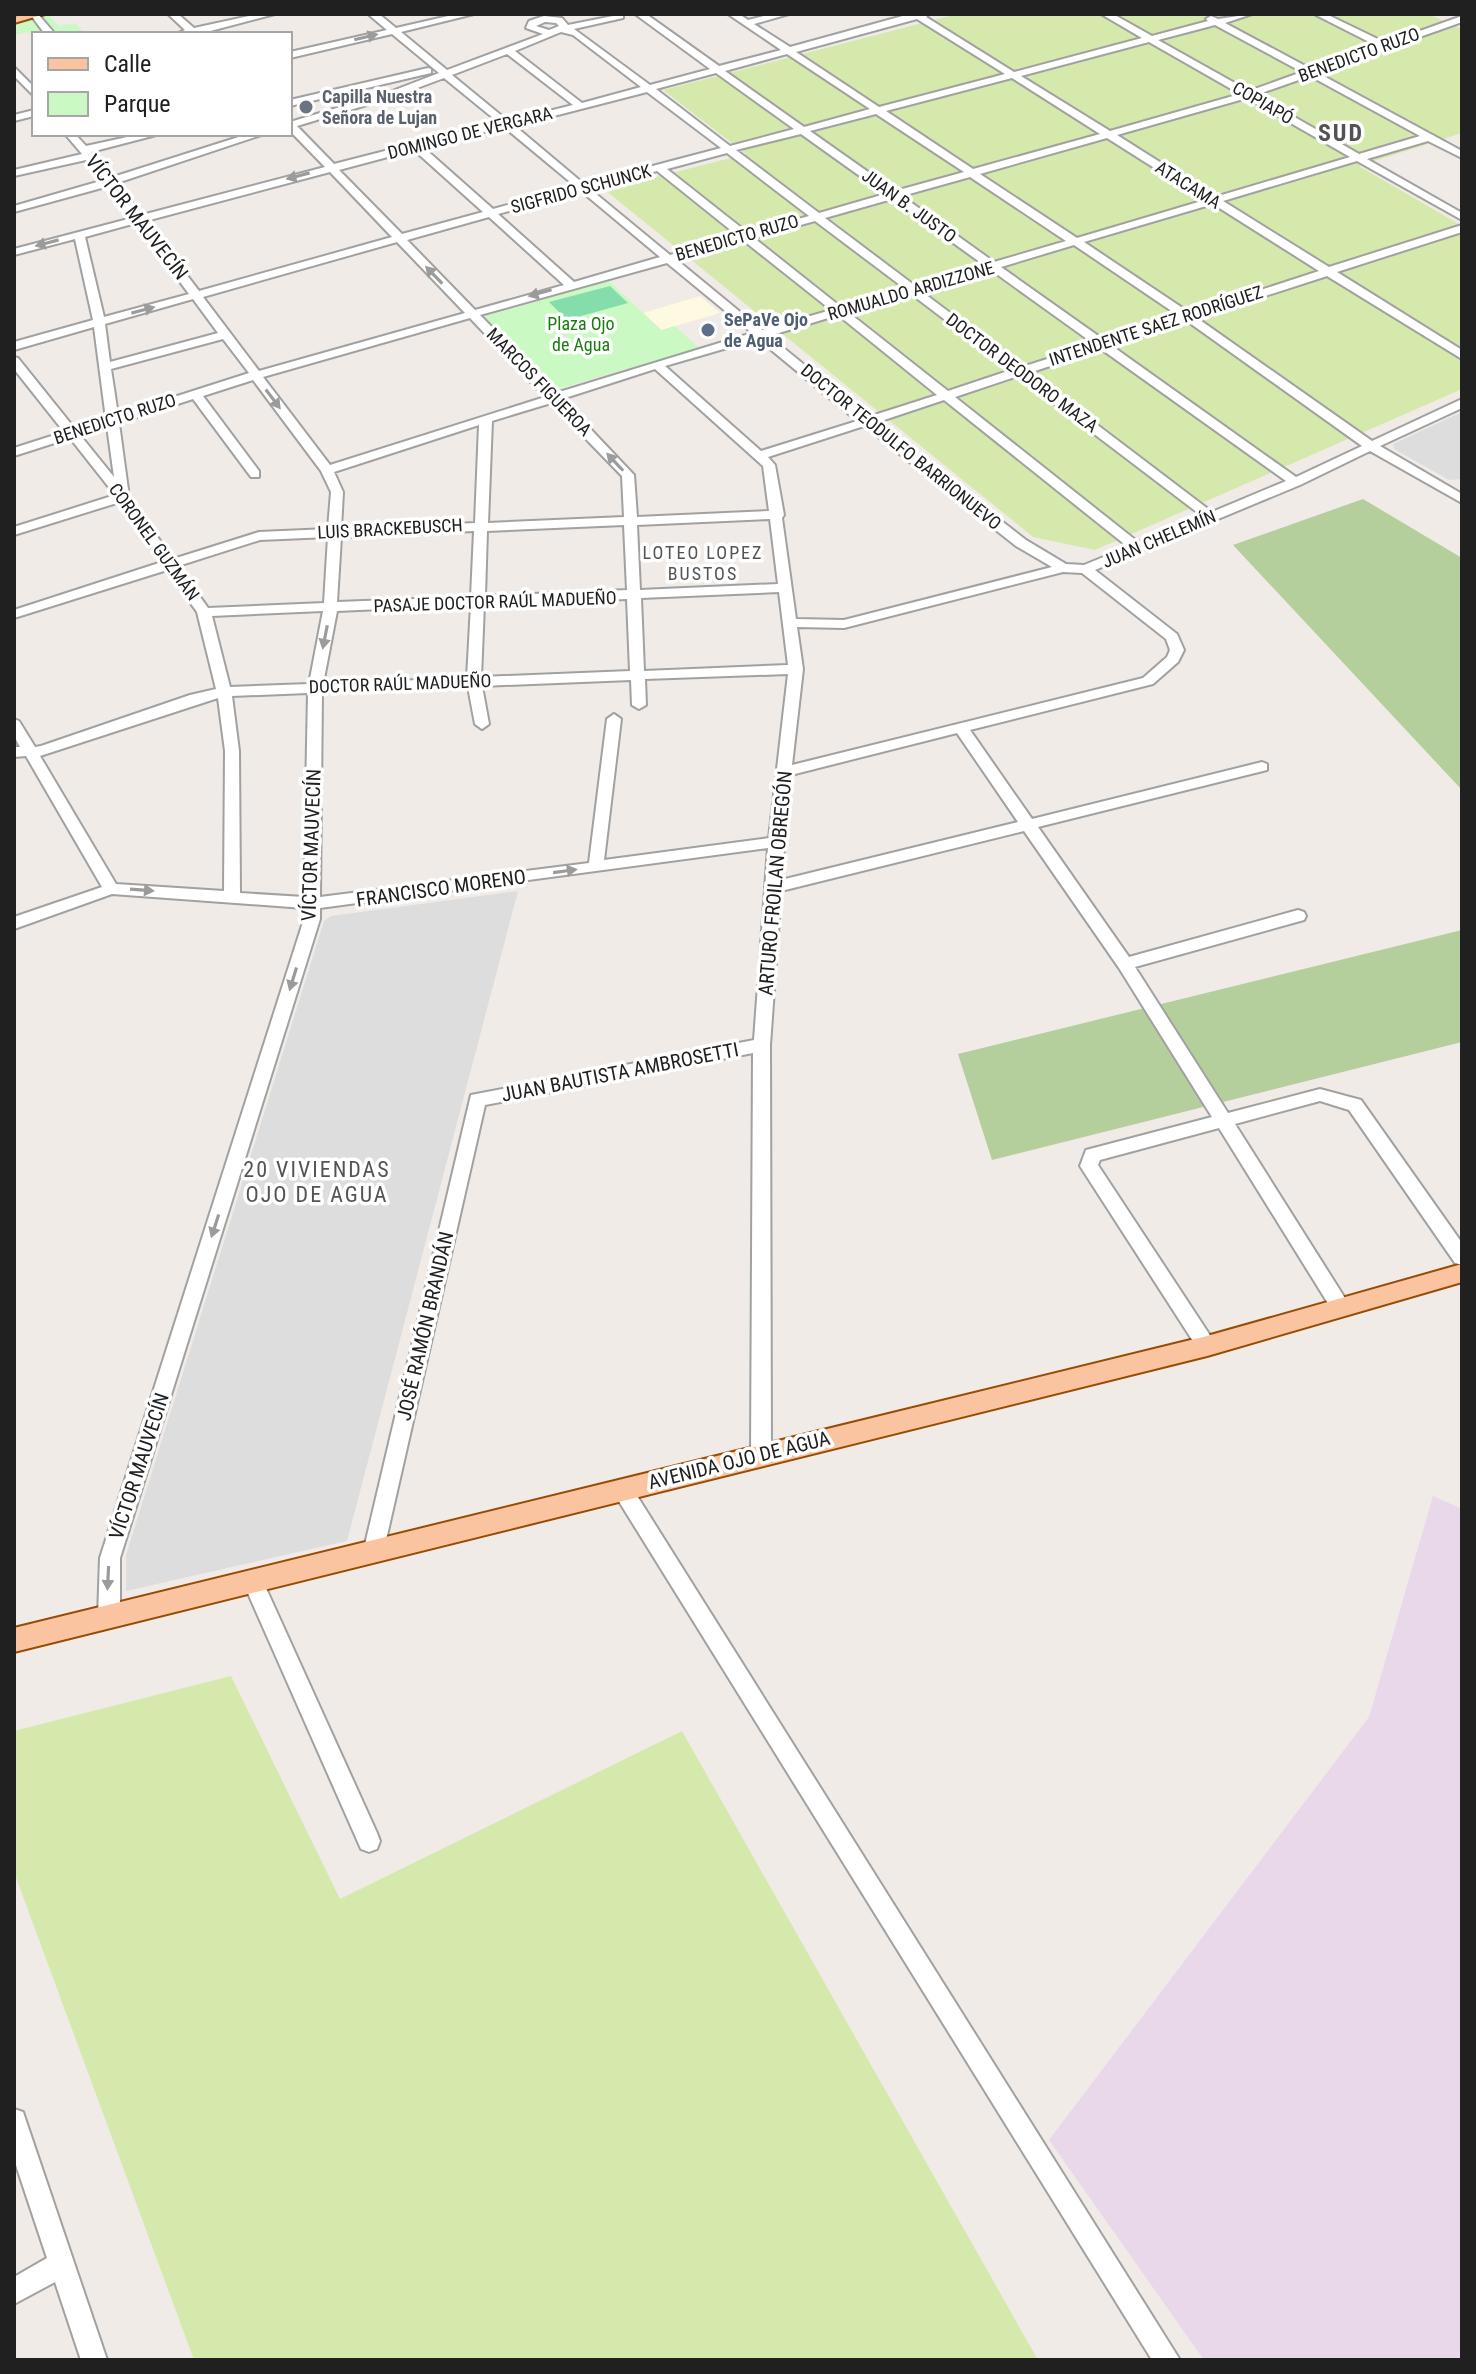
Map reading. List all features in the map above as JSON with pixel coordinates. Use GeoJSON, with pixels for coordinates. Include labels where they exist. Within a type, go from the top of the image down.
{"type":"FeatureCollection","features":[{"type":"Feature","properties":{"kind":"main road"},"geometry":{"type":"LineString","coordinates":[[14,18],[31,14]]}},
{"type":"Feature","properties":{"kind":"main road","name":"AVENIDA OJO DE AGUA"},"geometry":{"type":"LineString","coordinates":[[14,1640],[1207,1346],[1462,1273]]}},
{"type":"Feature","properties":{"kind":"street"},"geometry":{"type":"LineString","coordinates":[[31,14],[48,32]]}},
{"type":"Feature","properties":{"kind":"street"},"geometry":{"type":"LineString","coordinates":[[173,14],[188,32]]}},
{"type":"Feature","properties":{"kind":"street"},"geometry":{"type":"LineString","coordinates":[[193,32],[270,14]]}},
{"type":"Feature","properties":{"kind":"street","name":"DOCTOR TEODULFO BARRIONUEVO"},"geometry":{"type":"LineString","coordinates":[[373,14],[866,422],[1021,543],[1063,568]]}},
{"type":"Feature","properties":{"kind":"street"},"geometry":{"type":"LineString","coordinates":[[292,55],[469,14]]}},
{"type":"Feature","properties":{"kind":"street"},"geometry":{"type":"LineString","coordinates":[[561,30],[537,32],[528,24],[567,14]]}},
{"type":"Feature","properties":{"kind":"street"},"geometry":{"type":"LineString","coordinates":[[602,14],[624,15]]}},
{"type":"Feature","properties":{"kind":"street","name":"JUAN B. JUSTO"},"geometry":{"type":"LineString","coordinates":[[640,14],[1295,482]]}},
{"type":"Feature","properties":{"kind":"street"},"geometry":{"type":"LineString","coordinates":[[733,14],[1187,316],[1369,445],[1459,494]]}},
{"type":"Feature","properties":{"kind":"street"},"geometry":{"type":"LineString","coordinates":[[746,23],[784,14]]}},
{"type":"Feature","properties":{"kind":"street","name":"COPIAPÓ"},"geometry":{"type":"LineString","coordinates":[[1106,14],[1462,217]]}},
{"type":"Feature","properties":{"kind":"street"},"geometry":{"type":"LineString","coordinates":[[1202,14],[1462,155]]}},
{"type":"Feature","properties":{"kind":"street","name":"SIGFRIDO SCHUNCK"},"geometry":{"type":"LineString","coordinates":[[14,346],[584,187],[1247,14]]}},
{"type":"Feature","properties":{"kind":"street"},"geometry":{"type":"LineString","coordinates":[[1319,14],[1385,46]]}},
{"type":"Feature","properties":{"kind":"street"},"geometry":{"type":"LineString","coordinates":[[1446,14],[1461,20]]}},
{"type":"Feature","properties":{"kind":"street"},"geometry":{"type":"LineString","coordinates":[[292,103],[442,71],[561,30],[624,15]]}},
{"type":"Feature","properties":{"kind":"street","name":"DOMINGO DE VERGARA"},"geometry":{"type":"LineString","coordinates":[[14,252],[919,15]]}},
{"type":"Feature","properties":{"kind":"street","name":"ATACAMA"},"geometry":{"type":"LineString","coordinates":[[919,15],[1462,355]]}},
{"type":"Feature","properties":{"kind":"street"},"geometry":{"type":"LineString","coordinates":[[544,19],[561,21],[561,30]]}},
{"type":"Feature","properties":{"kind":"street","name":"BENEDICTO RUZO"},"geometry":{"type":"LineString","coordinates":[[14,452],[256,375],[1248,95],[1461,20]]}},
{"type":"Feature","properties":{"kind":"street","name":"DOCTOR DEODORO MAZA"},"geometry":{"type":"LineString","coordinates":[[561,30],[576,33],[1211,517]]}},
{"type":"Feature","properties":{"kind":"street"},"geometry":{"type":"LineString","coordinates":[[292,122],[367,103],[442,71],[513,35]]}},
{"type":"Feature","properties":{"kind":"street"},"geometry":{"type":"LineString","coordinates":[[507,50],[580,106]]}},
{"type":"Feature","properties":{"kind":"street"},"geometry":{"type":"LineString","coordinates":[[17,70],[32,91]]}},
{"type":"Feature","properties":{"kind":"street","name":"MARCOS FIGUEROA"},"geometry":{"type":"LineString","coordinates":[[292,125],[397,238],[628,475],[639,705]]}},
{"type":"Feature","properties":{"kind":"street","name":"VÍCTOR MAUVECÍN"},"geometry":{"type":"LineString","coordinates":[[72,136],[109,179],[198,295],[327,470],[337,492],[330,609],[315,688],[312,919],[110,1558],[107,1580],[109,1617]]}},
{"type":"Feature","properties":{"kind":"street"},"geometry":{"type":"LineString","coordinates":[[14,173],[148,136]]}},
{"type":"Feature","properties":{"kind":"street"},"geometry":{"type":"LineString","coordinates":[[14,202],[109,179],[232,136]]}},
{"type":"Feature","properties":{"kind":"street"},"geometry":{"type":"LineString","coordinates":[[14,209],[252,136]]}},
{"type":"Feature","properties":{"kind":"street","name":"ROMUALDO ARDIZZONE"},"geometry":{"type":"LineString","coordinates":[[327,470],[554,396],[1429,137]]}},
{"type":"Feature","properties":{"kind":"street"},"geometry":{"type":"LineString","coordinates":[[416,146],[571,285]]}},
{"type":"Feature","properties":{"kind":"street"},"geometry":{"type":"LineString","coordinates":[[661,169],[1137,548]]}},
{"type":"Feature","properties":{"kind":"street","name":"INTENDENTE SAEZ RODRÍGUEZ"},"geometry":{"type":"LineString","coordinates":[[760,456],[1462,228]]}},
{"type":"Feature","properties":{"kind":"street"},"geometry":{"type":"LineString","coordinates":[[14,531],[123,497],[99,322],[79,235]]}},
{"type":"Feature","properties":{"kind":"street"},"geometry":{"type":"LineString","coordinates":[[105,367],[227,334]]}},
{"type":"Feature","properties":{"kind":"street","name":"CORONEL GUZMÁN"},"geometry":{"type":"LineString","coordinates":[[14,361],[173,563],[204,612],[224,692],[232,751],[232,896]]}},
{"type":"Feature","properties":{"kind":"street","name":"ARTURO FROILAN OBREGÓN"},"geometry":{"type":"LineString","coordinates":[[657,365],[769,465],[796,669],[776,842],[762,1045],[761,1454]]}},
{"type":"Feature","properties":{"kind":"street"},"geometry":{"type":"LineString","coordinates":[[195,393],[255,474]]}},
{"type":"Feature","properties":{"kind":"street","name":"JUAN CHELEMÍN"},"geometry":{"type":"LineString","coordinates":[[791,623],[844,624],[1063,568],[1085,569],[1295,482],[1462,403]]}},
{"type":"Feature","properties":{"kind":"street"},"geometry":{"type":"LineString","coordinates":[[482,724],[474,681],[486,418]]}},
{"type":"Feature","properties":{"kind":"street","name":"LUIS BRACKEBUSCH"},"geometry":{"type":"LineString","coordinates":[[14,614],[259,536],[778,515]]}},
{"type":"Feature","properties":{"kind":"street"},"geometry":{"type":"LineString","coordinates":[[783,772],[1148,681],[1173,659],[1177,650],[1172,637],[1085,569]]}},
{"type":"Feature","properties":{"kind":"street","name":"PASAJE DOCTOR RAÚL MADUEÑO"},"geometry":{"type":"LineString","coordinates":[[204,612],[786,588]]}},
{"type":"Feature","properties":{"kind":"street","name":"DOCTOR RAÚL MADUEÑO"},"geometry":{"type":"LineString","coordinates":[[22,752],[42,751],[195,698],[224,692],[796,669]]}},
{"type":"Feature","properties":{"kind":"street"},"geometry":{"type":"LineString","coordinates":[[596,866],[614,719]]}},
{"type":"Feature","properties":{"kind":"street"},"geometry":{"type":"LineString","coordinates":[[14,724],[22,752],[111,889]]}},
{"type":"Feature","properties":{"kind":"street"},"geometry":{"type":"LineString","coordinates":[[961,728],[1125,964],[1198,1079],[1221,1123],[1341,1308]]}},
{"type":"Feature","properties":{"kind":"street"},"geometry":{"type":"LineString","coordinates":[[772,888],[1262,767]]}},
{"type":"Feature","properties":{"kind":"street","name":"FRANCISCO MORENO"},"geometry":{"type":"LineString","coordinates":[[14,923],[111,889],[313,903],[776,842]]}},
{"type":"Feature","properties":{"kind":"street"},"geometry":{"type":"LineString","coordinates":[[1125,964],[1298,916]]}},
{"type":"Feature","properties":{"kind":"street","name":"JUAN BAUTISTA AMBROSETTI"},"geometry":{"type":"LineString","coordinates":[[477,1100],[762,1045]]}},
{"type":"Feature","properties":{"kind":"street"},"geometry":{"type":"LineString","coordinates":[[1207,1346],[1089,1166],[1092,1155],[1320,1095],[1355,1105],[1462,1258]]}},
{"type":"Feature","properties":{"kind":"street","name":"JOSÉ RAMÓN BRANDÁN"},"geometry":{"type":"LineString","coordinates":[[373,1553],[477,1100]]}},
{"type":"Feature","properties":{"kind":"street"},"geometry":{"type":"LineString","coordinates":[[622,1489],[1167,2360]]}},
{"type":"Feature","properties":{"kind":"street"},"geometry":{"type":"LineString","coordinates":[[253,1582],[369,1841]]}},
{"type":"Feature","properties":{"kind":"street"},"geometry":{"type":"LineString","coordinates":[[14,2121],[94,2360]]}},
{"type":"Feature","properties":{"kind":"street"},"geometry":{"type":"LineString","coordinates":[[14,2291],[62,2264]]}},
{"type":"Feature","properties":{"kind":"shaded area"},"geometry":{"type":"Polygon","coordinates":[[[700,296],[720,313],[662,330],[643,313],[700,296]]]}},
{"type":"Feature","properties":{"kind":"shaded area"},"geometry":{"type":"Polygon","coordinates":[[[1462,412],[1462,479],[1449,480],[1394,449],[1393,444],[1462,412]]]}},
{"type":"Feature","properties":{"kind":"shaded area"},"geometry":{"type":"Polygon","coordinates":[[[518,891],[347,1541],[126,1591],[126,1555],[324,921],[331,916],[518,891]]]}},
{"type":"Feature","properties":{"kind":"shaded area"},"geometry":{"type":"Polygon","coordinates":[[[1433,1496],[1462,1509],[1462,2360],[1204,2360],[1049,2140],[1369,1717],[1433,1496]]]}},
{"type":"Feature","properties":{"kind":"green space"},"geometry":{"type":"Polygon","coordinates":[[[48,14],[59,26],[75,23],[83,32],[32,32],[32,37],[28,32],[14,35],[14,22],[48,14]]]}},
{"type":"Feature","properties":{"kind":"green space"},"geometry":{"type":"Polygon","coordinates":[[[957,14],[1428,14],[1462,29],[1462,133],[1359,166],[1462,226],[1462,389],[1095,550],[1033,537],[605,190],[746,154],[663,90],[957,14]]]}},
{"type":"Feature","properties":{"kind":"green space","name":"Plaza Ojo de Agua"},"geometry":{"type":"Polygon","coordinates":[[[607,279],[661,330],[675,326],[699,348],[557,389],[485,318],[487,313],[607,279]]]}},
{"type":"Feature","properties":{"kind":"green space"},"geometry":{"type":"Polygon","coordinates":[[[610,286],[628,303],[567,320],[549,302],[610,286]]]}},
{"type":"Feature","properties":{"kind":"green space"},"geometry":{"type":"Polygon","coordinates":[[[1363,499],[1462,558],[1462,790],[1233,545],[1363,499]]]}},
{"type":"Feature","properties":{"kind":"green space"},"geometry":{"type":"Polygon","coordinates":[[[1462,930],[1462,1042],[992,1160],[958,1054],[1462,930]]]}},
{"type":"Feature","properties":{"kind":"green space"},"geometry":{"type":"Polygon","coordinates":[[[231,1676],[340,1899],[682,1731],[1038,2360],[194,2360],[14,1872],[14,1731],[231,1676]]]}},
{"type":"Feature","properties":{"kind":"place","name":"Capilla Nuestra Señora de Lujan"},"geometry":{"type":"Point","coordinates":[306,107]}},
{"type":"Feature","properties":{"kind":"place","name":"SePaVe Ojo de Agua"},"geometry":{"type":"Point","coordinates":[708,330]}},
{"type":"Feature","properties":{"kind":"district","name":"SUD"},"geometry":{"type":"Point","coordinates":[1341,133]}},
{"type":"Feature","properties":{"kind":"district","name":"LOTEO LOPEZ BUSTOS"},"geometry":{"type":"Point","coordinates":[703,563]}},
{"type":"Feature","properties":{"kind":"district","name":"20 VIVIENDAS OJO DE AGUA"},"geometry":{"type":"Point","coordinates":[317,1182]}}]}
